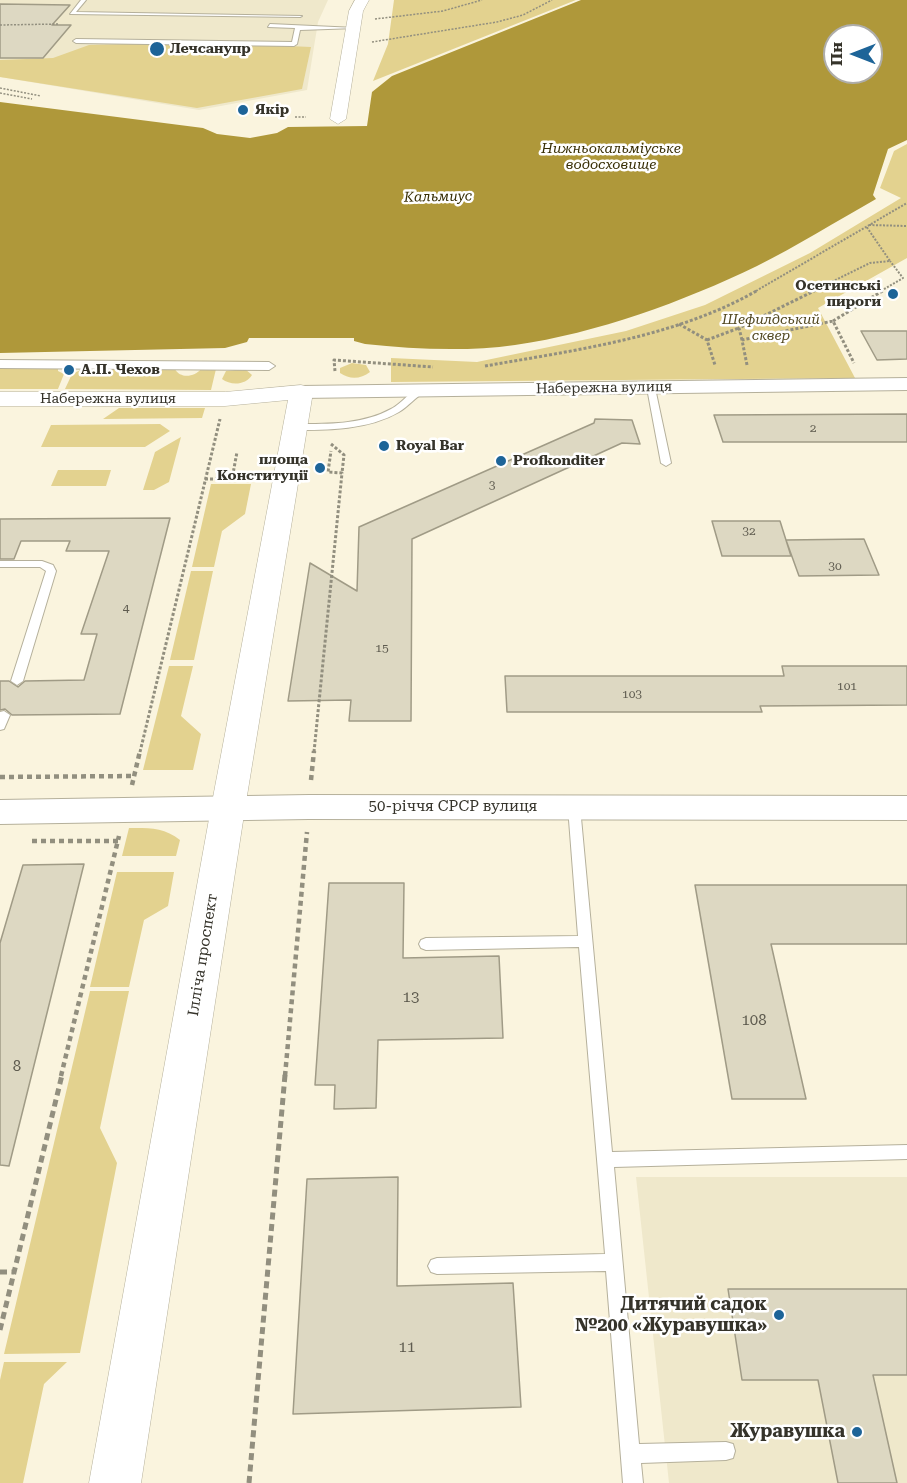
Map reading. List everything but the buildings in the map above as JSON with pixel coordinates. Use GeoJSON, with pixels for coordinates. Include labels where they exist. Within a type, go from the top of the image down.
{"type":"FeatureCollection","features":[{"type":"Feature","properties":{"kind":"main road"},"geometry":{"type":"LineString","coordinates":[[338,119],[356,11],[362,0]]}},
{"type":"Feature","properties":{"kind":"main road"},"geometry":{"type":"LineString","coordinates":[[251,395],[297,410]]}},
{"type":"Feature","properties":{"kind":"main road"},"geometry":{"type":"LineString","coordinates":[[251,395],[297,410]]}},
{"type":"Feature","properties":{"kind":"main road","name":"Набережна вулиця"},"geometry":{"type":"LineString","coordinates":[[0,399],[225,399],[251,395]]}},
{"type":"Feature","properties":{"kind":"main road","name":"Ілліча проспект"},"geometry":{"type":"LineString","coordinates":[[116,1483],[228,808],[297,410]]}},
{"type":"Feature","properties":{"kind":"street"},"geometry":{"type":"LineString","coordinates":[[0,364],[269,366]]}},
{"type":"Feature","properties":{"kind":"street","name":"Набережна вулиця"},"geometry":{"type":"LineString","coordinates":[[297,410],[422,390],[907,384]]}},
{"type":"Feature","properties":{"kind":"street","name":"50-річчя СРСР вулиця"},"geometry":{"type":"LineString","coordinates":[[0,812],[126,808],[309,807],[907,808]]}},
{"type":"Feature","properties":{"kind":"lane"},"geometry":{"type":"LineString","coordinates":[[84,0],[72,13],[300,16]]}},
{"type":"Feature","properties":{"kind":"lane"},"geometry":{"type":"LineString","coordinates":[[270,26],[353,28]]}},
{"type":"Feature","properties":{"kind":"lane"},"geometry":{"type":"LineString","coordinates":[[76,41],[294,44],[298,28]]}},
{"type":"Feature","properties":{"kind":"lane"},"geometry":{"type":"LineString","coordinates":[[651,388],[666,464]]}},
{"type":"Feature","properties":{"kind":"lane"},"geometry":{"type":"LineString","coordinates":[[297,410],[331,428],[379,418],[397,409],[413,393],[422,390]]}},
{"type":"Feature","properties":{"kind":"lane"},"geometry":{"type":"LineString","coordinates":[[0,564],[42,564],[49,567],[51,571],[17,681]]}},
{"type":"Feature","properties":{"kind":"lane"},"geometry":{"type":"LineString","coordinates":[[574,807],[633,1483]]}},
{"type":"Feature","properties":{"kind":"lane"},"geometry":{"type":"LineString","coordinates":[[426,944],[585,941]]}},
{"type":"Feature","properties":{"kind":"lane"},"geometry":{"type":"LineString","coordinates":[[604,1160],[907,1152]]}},
{"type":"Feature","properties":{"kind":"lane"},"geometry":{"type":"LineString","coordinates":[[436,1266],[614,1262]]}},
{"type":"Feature","properties":{"kind":"lane"},"geometry":{"type":"LineString","coordinates":[[630,1454],[726,1451]]}},
{"type":"Feature","properties":{"kind":"path"},"geometry":{"type":"LineString","coordinates":[[371,19],[443,11],[482,0]]}},
{"type":"Feature","properties":{"kind":"path"},"geometry":{"type":"LineString","coordinates":[[369,42],[497,22],[523,15],[552,0]]}},
{"type":"Feature","properties":{"kind":"path"},"geometry":{"type":"LineString","coordinates":[[0,88],[41,96]]}},
{"type":"Feature","properties":{"kind":"path"},"geometry":{"type":"LineString","coordinates":[[0,93],[32,99]]}},
{"type":"Feature","properties":{"kind":"path"},"geometry":{"type":"LineString","coordinates":[[295,117],[306,117]]}},
{"type":"Feature","properties":{"kind":"path"},"geometry":{"type":"LineString","coordinates":[[500,369],[479,368],[619,342],[729,307],[907,202]]}},
{"type":"Feature","properties":{"kind":"path"},"geometry":{"type":"LineString","coordinates":[[867,225],[907,226]]}},
{"type":"Feature","properties":{"kind":"path"},"geometry":{"type":"LineString","coordinates":[[742,340],[833,321],[903,278],[867,225]]}},
{"type":"Feature","properties":{"kind":"path"},"geometry":{"type":"LineString","coordinates":[[707,340],[738,328],[870,263],[890,261]]}},
{"type":"Feature","properties":{"kind":"path"},"geometry":{"type":"LineString","coordinates":[[833,321],[854,363],[842,364]]}},
{"type":"Feature","properties":{"kind":"path"},"geometry":{"type":"LineString","coordinates":[[678,323],[707,340],[715,366],[725,365]]}},
{"type":"Feature","properties":{"kind":"path"},"geometry":{"type":"LineString","coordinates":[[736,365],[747,365],[738,328]]}},
{"type":"Feature","properties":{"kind":"path"},"geometry":{"type":"LineString","coordinates":[[334,360],[434,367]]}},
{"type":"Feature","properties":{"kind":"path"},"geometry":{"type":"LineString","coordinates":[[0,1330],[225,399]]}},
{"type":"Feature","properties":{"kind":"path"},"geometry":{"type":"LineString","coordinates":[[249,1483],[309,807],[342,473],[328,472],[331,451]]}},
{"type":"Feature","properties":{"kind":"path"},"geometry":{"type":"LineString","coordinates":[[206,479],[232,479],[237,452]]}},
{"type":"Feature","properties":{"kind":"path"},"geometry":{"type":"LineString","coordinates":[[0,777],[134,776]]}},
{"type":"Feature","properties":{"kind":"path"},"geometry":{"type":"LineString","coordinates":[[24,841],[118,841]]}},
{"type":"Feature","properties":{"kind":"path"},"geometry":{"type":"LineString","coordinates":[[0,1272],[14,1272]]}},
{"type":"Feature","properties":{"kind":"shaded area","name":"Лечсанупр"},"geometry":{"type":"Polygon","coordinates":[[[0,0],[328,0],[318,22],[307,90],[199,110],[0,77],[0,0]]]}},
{"type":"Feature","properties":{"kind":"shaded area","name":"Дитячий садок №200 «Журавушка»"},"geometry":{"type":"Polygon","coordinates":[[[636,1177],[907,1177],[907,1483],[669,1483],[636,1177]]]}},
{"type":"Feature","properties":{"kind":"green space"},"geometry":{"type":"Polygon","coordinates":[[[394,0],[576,0],[373,81],[388,44],[394,0]]]}},
{"type":"Feature","properties":{"kind":"green space","name":"Лечсанупр"},"geometry":{"type":"Polygon","coordinates":[[[197,42],[311,47],[302,89],[197,108],[0,77],[0,60],[53,58],[89,45],[197,42]]]}},
{"type":"Feature","properties":{"kind":"green space","name":"Шефилдський сквер"},"geometry":{"type":"Polygon","coordinates":[[[907,144],[907,258],[818,308],[855,378],[391,382],[391,358],[477,362],[626,331],[705,305],[810,253],[901,198],[880,188],[894,151],[907,144]]]}},
{"type":"Feature","properties":{"kind":"green space"},"geometry":{"type":"Polygon","coordinates":[[[352,363],[366,365],[370,372],[355,378],[340,373],[340,368],[352,363]]]}},
{"type":"Feature","properties":{"kind":"green space"},"geometry":{"type":"Polygon","coordinates":[[[0,367],[58,367],[58,371],[64,374],[58,389],[0,389],[0,367]]]}},
{"type":"Feature","properties":{"kind":"green space"},"geometry":{"type":"Polygon","coordinates":[[[85,368],[175,369],[184,376],[195,374],[201,369],[216,369],[211,390],[65,389],[72,374],[85,368]]]}},
{"type":"Feature","properties":{"kind":"green space"},"geometry":{"type":"Polygon","coordinates":[[[245,369],[252,375],[242,383],[230,383],[222,379],[226,371],[245,369]]]}},
{"type":"Feature","properties":{"kind":"green space"},"geometry":{"type":"Polygon","coordinates":[[[119,408],[205,408],[202,418],[103,419],[119,408]]]}},
{"type":"Feature","properties":{"kind":"green space"},"geometry":{"type":"Polygon","coordinates":[[[160,424],[170,431],[145,447],[41,447],[51,425],[160,424]]]}},
{"type":"Feature","properties":{"kind":"green space"},"geometry":{"type":"Polygon","coordinates":[[[181,437],[169,482],[154,490],[143,490],[155,452],[181,437]]]}},
{"type":"Feature","properties":{"kind":"green space"},"geometry":{"type":"Polygon","coordinates":[[[58,470],[111,470],[106,486],[51,486],[58,470]]]}},
{"type":"Feature","properties":{"kind":"green space"},"geometry":{"type":"Polygon","coordinates":[[[211,484],[251,484],[245,514],[222,531],[214,567],[192,567],[211,484]]]}},
{"type":"Feature","properties":{"kind":"green space"},"geometry":{"type":"Polygon","coordinates":[[[191,571],[213,571],[194,660],[170,660],[191,571]]]}},
{"type":"Feature","properties":{"kind":"green space"},"geometry":{"type":"Polygon","coordinates":[[[169,666],[193,666],[181,716],[201,734],[193,770],[143,770],[169,666]]]}},
{"type":"Feature","properties":{"kind":"green space"},"geometry":{"type":"Polygon","coordinates":[[[129,828],[156,829],[174,836],[180,840],[176,856],[122,856],[129,828]]]}},
{"type":"Feature","properties":{"kind":"green space"},"geometry":{"type":"Polygon","coordinates":[[[117,872],[174,872],[168,906],[144,920],[129,987],[90,987],[117,872]]]}},
{"type":"Feature","properties":{"kind":"green space"},"geometry":{"type":"Polygon","coordinates":[[[90,991],[129,991],[100,1128],[117,1163],[80,1353],[4,1354],[90,991]]]}},
{"type":"Feature","properties":{"kind":"green space"},"geometry":{"type":"Polygon","coordinates":[[[4,1362],[67,1362],[44,1384],[23,1483],[0,1483],[0,1380],[4,1362]]]}},
{"type":"Feature","properties":{"kind":"water","name":"Нижньокальміуське водосховище"},"geometry":{"type":"Polygon","coordinates":[[[581,0],[907,0],[907,140],[888,149],[873,195],[876,199],[757,266],[669,304],[577,333],[496,347],[421,348],[365,344],[354,341],[354,338],[249,338],[247,342],[225,348],[0,353],[0,102],[203,128],[217,134],[250,138],[277,133],[288,127],[367,126],[372,92],[392,76],[581,0]]]}},
{"type":"Feature","properties":{"kind":"place","name":"Лечсанупр"},"geometry":{"type":"Point","coordinates":[157,49]}},
{"type":"Feature","properties":{"kind":"place","name":"Якір"},"geometry":{"type":"Point","coordinates":[243,110]}},
{"type":"Feature","properties":{"kind":"place","name":"Осетинські пироги"},"geometry":{"type":"Point","coordinates":[893,294]}},
{"type":"Feature","properties":{"kind":"place","name":"А.П. Чехов"},"geometry":{"type":"Point","coordinates":[69,370]}},
{"type":"Feature","properties":{"kind":"place","name":"Royal Bar"},"geometry":{"type":"Point","coordinates":[384,446]}},
{"type":"Feature","properties":{"kind":"place","name":"Profkonditer"},"geometry":{"type":"Point","coordinates":[501,461]}},
{"type":"Feature","properties":{"kind":"place","name":"площа Конституції"},"geometry":{"type":"Point","coordinates":[320,468]}},
{"type":"Feature","properties":{"kind":"place","name":"Дитячий садок №200 «Журавушка»"},"geometry":{"type":"Point","coordinates":[779,1315]}},
{"type":"Feature","properties":{"kind":"place","name":"Журавушка"},"geometry":{"type":"Point","coordinates":[857,1432]}},
{"type":"Feature","properties":{"kind":"water label","name":"Кальмиус"},"geometry":{"type":"Point","coordinates":[438,197]}}]}
